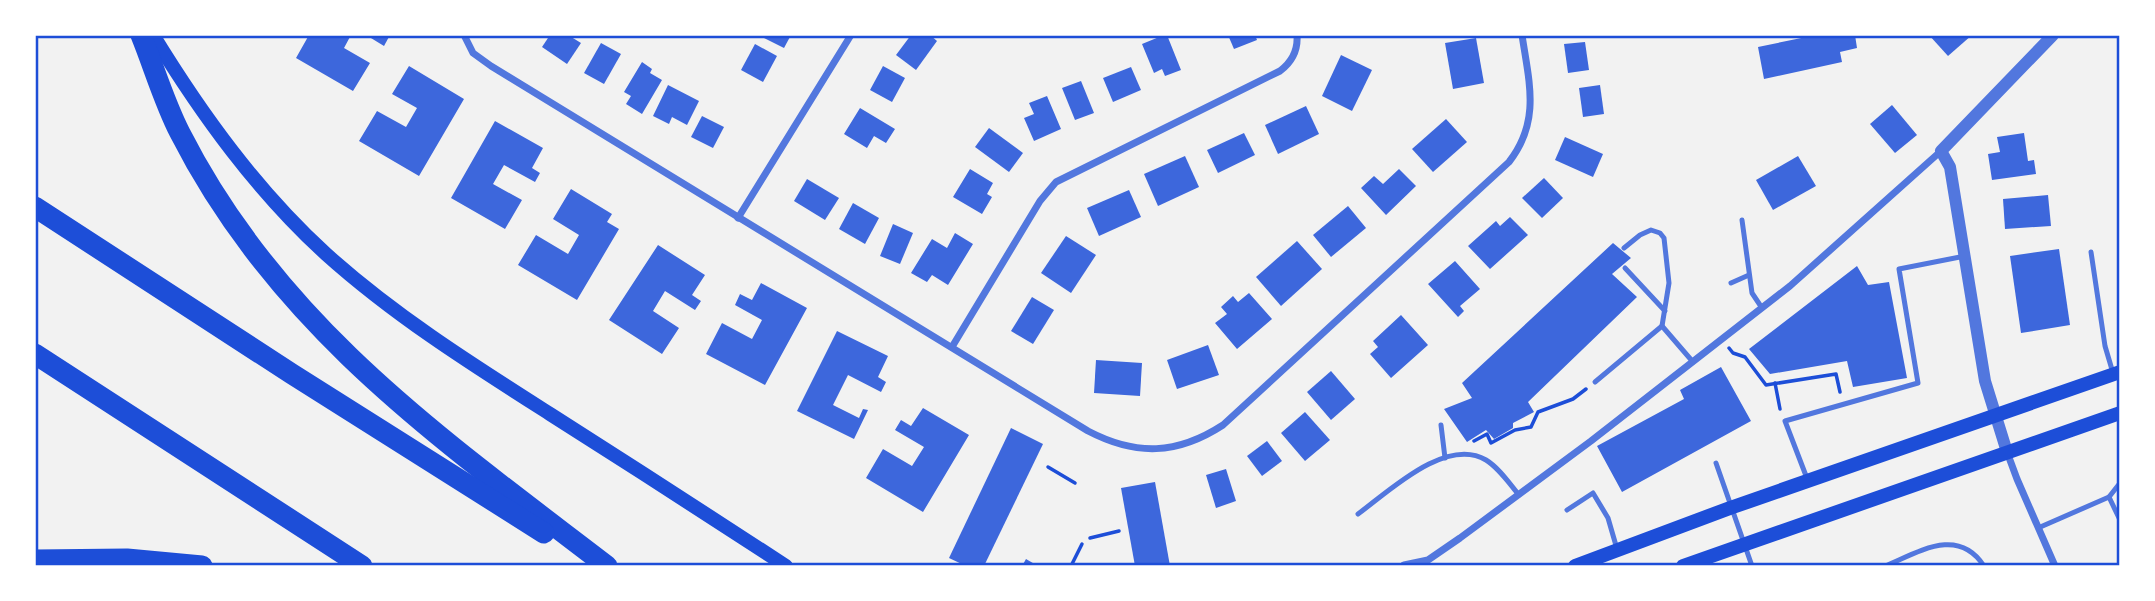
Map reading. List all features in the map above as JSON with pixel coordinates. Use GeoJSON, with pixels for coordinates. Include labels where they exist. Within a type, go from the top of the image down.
{"type":"FeatureCollection","features":[{"type":"Feature","properties":{"kind":"highway"},"geometry":{"type":"LineString","coordinates":[[141,35],[179,131],[192,155],[226,212],[300,309],[410,412],[607,566]]}},
{"type":"Feature","properties":{"kind":"highway"},"geometry":{"type":"LineString","coordinates":[[35,206],[292,374],[596,566]]}},
{"type":"Feature","properties":{"kind":"highway"},"geometry":{"type":"LineString","coordinates":[[35,354],[362,566]]}},
{"type":"Feature","properties":{"kind":"highway"},"geometry":{"type":"LineString","coordinates":[[35,559],[136,559],[202,566]]}},
{"type":"Feature","properties":{"kind":"main road"},"geometry":{"type":"LineString","coordinates":[[153,35],[206,119],[244,166],[306,234],[343,268],[398,312],[459,355],[786,566]]}},
{"type":"Feature","properties":{"kind":"main road"},"geometry":{"type":"LineString","coordinates":[[1575,566],[1730,508],[2116,373]]}},
{"type":"Feature","properties":{"kind":"main road"},"geometry":{"type":"LineString","coordinates":[[1683,566],[2120,413]]}},
{"type":"Feature","properties":{"kind":"street"},"geometry":{"type":"LineString","coordinates":[[464,35],[473,53],[491,66],[1088,431],[1114,443],[1147,449],[1192,442],[1237,414],[1502,170],[1515,155],[1528,128],[1531,109],[1522,35]]}},
{"type":"Feature","properties":{"kind":"street"},"geometry":{"type":"LineString","coordinates":[[738,218],[851,35]]}},
{"type":"Feature","properties":{"kind":"street"},"geometry":{"type":"LineString","coordinates":[[952,347],[1040,201],[1056,182],[1280,71],[1286,67],[1294,52],[1297,35]]}},
{"type":"Feature","properties":{"kind":"street"},"geometry":{"type":"LineString","coordinates":[[1404,565],[1420,563],[1437,555],[1762,308],[1941,151],[2053,35]]}},
{"type":"Feature","properties":{"kind":"street"},"geometry":{"type":"LineString","coordinates":[[1941,151],[1950,167],[1985,381],[2007,452],[2054,566]]}},
{"type":"Feature","properties":{"kind":"lane"},"geometry":{"type":"LineString","coordinates":[[1742,220],[1752,293],[1762,308]]}},
{"type":"Feature","properties":{"kind":"lane"},"geometry":{"type":"LineString","coordinates":[[1595,382],[1662,326],[1669,283],[1666,246],[1660,233],[1655,230],[1645,232],[1625,248]]}},
{"type":"Feature","properties":{"kind":"lane"},"geometry":{"type":"LineString","coordinates":[[2091,252],[2105,346],[2116,373]]}},
{"type":"Feature","properties":{"kind":"lane"},"geometry":{"type":"LineString","coordinates":[[1808,481],[1785,421],[1918,383],[1899,269],[1965,256]]}},
{"type":"Feature","properties":{"kind":"lane"},"geometry":{"type":"LineString","coordinates":[[1625,268],[1665,311]]}},
{"type":"Feature","properties":{"kind":"lane"},"geometry":{"type":"LineString","coordinates":[[1731,283],[1749,275]]}},
{"type":"Feature","properties":{"kind":"lane"},"geometry":{"type":"LineString","coordinates":[[1662,326],[1693,362]]}},
{"type":"Feature","properties":{"kind":"lane"},"geometry":{"type":"LineString","coordinates":[[1441,425],[1445,458]]}},
{"type":"Feature","properties":{"kind":"lane"},"geometry":{"type":"LineString","coordinates":[[1358,514],[1430,462],[1468,455],[1483,458],[1496,468],[1519,495]]}},
{"type":"Feature","properties":{"kind":"lane"},"geometry":{"type":"LineString","coordinates":[[1716,463],[1752,566]]}},
{"type":"Feature","properties":{"kind":"lane"},"geometry":{"type":"LineString","coordinates":[[2039,528],[2109,497],[2120,483]]}},
{"type":"Feature","properties":{"kind":"lane"},"geometry":{"type":"LineString","coordinates":[[1567,510],[1593,494],[1608,518],[1617,549]]}},
{"type":"Feature","properties":{"kind":"lane"},"geometry":{"type":"LineString","coordinates":[[2109,497],[2120,520]]}},
{"type":"Feature","properties":{"kind":"lane"},"geometry":{"type":"LineString","coordinates":[[1885,566],[1942,544],[1970,550],[1984,566]]}},
{"type":"Feature","properties":{"kind":"path"},"geometry":{"type":"LineString","coordinates":[[1745,357],[1766,385],[1836,374],[1843,404]]}},
{"type":"Feature","properties":{"kind":"path"},"geometry":{"type":"LineString","coordinates":[[1775,383],[1778,403],[1785,421]]}},
{"type":"Feature","properties":{"kind":"path"},"geometry":{"type":"LineString","coordinates":[[1470,443],[1487,434],[1491,443],[1515,430],[1531,427],[1538,412],[1573,399],[1588,387]]}},
{"type":"Feature","properties":{"kind":"path"},"geometry":{"type":"LineString","coordinates":[[1048,467],[1075,484]]}},
{"type":"Feature","properties":{"kind":"path"},"geometry":{"type":"LineString","coordinates":[[1090,538],[1119,531]]}},
{"type":"Feature","properties":{"kind":"path"},"geometry":{"type":"LineString","coordinates":[[1071,566],[1082,544]]}},
{"type":"Feature","properties":{"kind":"building"},"geometry":{"type":"Polygon","coordinates":[[[309,35],[351,35],[344,48],[370,63],[353,91],[296,58],[309,35]]]}},
{"type":"Feature","properties":{"kind":"building"},"geometry":{"type":"Polygon","coordinates":[[[366,35],[390,35],[384,46],[366,35]]]}},
{"type":"Feature","properties":{"kind":"building"},"geometry":{"type":"Polygon","coordinates":[[[550,35],[568,35],[581,43],[567,64],[542,47],[550,35]]]}},
{"type":"Feature","properties":{"kind":"building"},"geometry":{"type":"Polygon","coordinates":[[[758,35],[791,35],[784,48],[758,35]]]}},
{"type":"Feature","properties":{"kind":"building"},"geometry":{"type":"Polygon","coordinates":[[[911,35],[930,35],[937,41],[916,70],[896,55],[911,35]]]}},
{"type":"Feature","properties":{"kind":"building"},"geometry":{"type":"Polygon","coordinates":[[[1167,35],[1181,70],[1165,76],[1162,69],[1154,73],[1142,44],[1167,35]]]}},
{"type":"Feature","properties":{"kind":"building"},"geometry":{"type":"Polygon","coordinates":[[[1228,35],[1255,35],[1257,40],[1234,49],[1228,35]]]}},
{"type":"Feature","properties":{"kind":"building"},"geometry":{"type":"Polygon","coordinates":[[[1816,35],[1855,35],[1857,48],[1840,52],[1842,62],[1764,79],[1758,47],[1816,35]]]}},
{"type":"Feature","properties":{"kind":"building"},"geometry":{"type":"Polygon","coordinates":[[[1929,35],[1972,35],[1948,56],[1929,35]]]}},
{"type":"Feature","properties":{"kind":"building"},"geometry":{"type":"Polygon","coordinates":[[[1476,38],[1484,83],[1453,89],[1445,43],[1476,38]]]}},
{"type":"Feature","properties":{"kind":"building"},"geometry":{"type":"Polygon","coordinates":[[[1585,42],[1589,70],[1568,73],[1564,44],[1585,42]]]}},
{"type":"Feature","properties":{"kind":"building"},"geometry":{"type":"Polygon","coordinates":[[[601,43],[621,54],[604,84],[584,73],[601,43]]]}},
{"type":"Feature","properties":{"kind":"building"},"geometry":{"type":"Polygon","coordinates":[[[755,44],[777,56],[763,82],[741,70],[755,44]]]}},
{"type":"Feature","properties":{"kind":"building"},"geometry":{"type":"Polygon","coordinates":[[[1341,55],[1372,70],[1352,111],[1322,96],[1341,55]]]}},
{"type":"Feature","properties":{"kind":"building"},"geometry":{"type":"Polygon","coordinates":[[[642,62],[652,69],[650,73],[662,80],[642,114],[626,104],[631,96],[624,92],[642,62]]]}},
{"type":"Feature","properties":{"kind":"building"},"geometry":{"type":"Polygon","coordinates":[[[409,66],[464,99],[419,176],[359,141],[377,111],[406,127],[417,108],[392,94],[409,66]]]}},
{"type":"Feature","properties":{"kind":"building"},"geometry":{"type":"Polygon","coordinates":[[[883,66],[905,78],[892,102],[870,90],[883,66]]]}},
{"type":"Feature","properties":{"kind":"building"},"geometry":{"type":"Polygon","coordinates":[[[1131,67],[1141,90],[1113,102],[1103,78],[1131,67]]]}},
{"type":"Feature","properties":{"kind":"building"},"geometry":{"type":"Polygon","coordinates":[[[1081,81],[1094,113],[1075,120],[1062,88],[1081,81]]]}},
{"type":"Feature","properties":{"kind":"building"},"geometry":{"type":"Polygon","coordinates":[[[668,85],[699,101],[687,125],[672,117],[669,124],[653,116],[668,85]]]}},
{"type":"Feature","properties":{"kind":"building"},"geometry":{"type":"Polygon","coordinates":[[[1600,85],[1604,114],[1583,117],[1579,88],[1600,85]]]}},
{"type":"Feature","properties":{"kind":"building"},"geometry":{"type":"Polygon","coordinates":[[[1047,96],[1061,129],[1034,141],[1024,118],[1034,114],[1029,103],[1047,96]]]}},
{"type":"Feature","properties":{"kind":"building"},"geometry":{"type":"Polygon","coordinates":[[[1892,105],[1917,135],[1895,153],[1870,124],[1892,105]]]}},
{"type":"Feature","properties":{"kind":"building"},"geometry":{"type":"Polygon","coordinates":[[[1306,106],[1319,134],[1278,154],[1265,125],[1306,106]]]}},
{"type":"Feature","properties":{"kind":"building"},"geometry":{"type":"Polygon","coordinates":[[[860,108],[895,129],[886,143],[874,136],[867,148],[844,134],[860,108]]]}},
{"type":"Feature","properties":{"kind":"building"},"geometry":{"type":"Polygon","coordinates":[[[702,116],[724,127],[713,148],[691,137],[702,116]]]}},
{"type":"Feature","properties":{"kind":"building"},"geometry":{"type":"Polygon","coordinates":[[[1446,119],[1467,142],[1433,172],[1412,149],[1446,119]]]}},
{"type":"Feature","properties":{"kind":"building"},"geometry":{"type":"Polygon","coordinates":[[[495,121],[543,148],[532,168],[540,173],[535,182],[504,165],[493,184],[522,200],[505,229],[451,198],[495,121]]]}},
{"type":"Feature","properties":{"kind":"building"},"geometry":{"type":"Polygon","coordinates":[[[989,128],[1023,153],[1009,172],[975,147],[989,128]]]}},
{"type":"Feature","properties":{"kind":"building"},"geometry":{"type":"Polygon","coordinates":[[[1244,133],[1255,155],[1218,173],[1207,150],[1244,133]]]}},
{"type":"Feature","properties":{"kind":"building"},"geometry":{"type":"Polygon","coordinates":[[[2024,133],[2028,161],[2034,160],[2036,174],[1992,180],[1988,154],[2000,152],[1997,137],[2024,133]]]}},
{"type":"Feature","properties":{"kind":"building"},"geometry":{"type":"Polygon","coordinates":[[[1565,137],[1603,154],[1593,177],[1555,160],[1565,137]]]}},
{"type":"Feature","properties":{"kind":"building"},"geometry":{"type":"Polygon","coordinates":[[[1185,156],[1199,187],[1158,206],[1144,174],[1185,156]]]}},
{"type":"Feature","properties":{"kind":"building"},"geometry":{"type":"Polygon","coordinates":[[[1798,156],[1816,186],[1773,210],[1756,180],[1798,156]]]}},
{"type":"Feature","properties":{"kind":"building"},"geometry":{"type":"Polygon","coordinates":[[[970,169],[993,183],[987,194],[992,197],[982,214],[953,197],[970,169]]]}},
{"type":"Feature","properties":{"kind":"building"},"geometry":{"type":"Polygon","coordinates":[[[1399,169],[1416,186],[1386,215],[1361,188],[1374,176],[1383,184],[1399,169]]]}},
{"type":"Feature","properties":{"kind":"building"},"geometry":{"type":"Polygon","coordinates":[[[1544,178],[1563,198],[1542,218],[1522,198],[1544,178]]]}},
{"type":"Feature","properties":{"kind":"building"},"geometry":{"type":"Polygon","coordinates":[[[807,179],[839,198],[825,220],[794,201],[807,179]]]}},
{"type":"Feature","properties":{"kind":"building"},"geometry":{"type":"Polygon","coordinates":[[[571,189],[612,214],[607,222],[619,229],[577,300],[518,265],[536,235],[568,254],[579,235],[553,219],[571,189]]]}},
{"type":"Feature","properties":{"kind":"building"},"geometry":{"type":"Polygon","coordinates":[[[1129,190],[1141,217],[1099,236],[1087,208],[1129,190]]]}},
{"type":"Feature","properties":{"kind":"building"},"geometry":{"type":"Polygon","coordinates":[[[2048,195],[2051,226],[2005,229],[2003,199],[2048,195]]]}},
{"type":"Feature","properties":{"kind":"building"},"geometry":{"type":"Polygon","coordinates":[[[853,203],[879,218],[865,244],[839,229],[853,203]]]}},
{"type":"Feature","properties":{"kind":"building"},"geometry":{"type":"Polygon","coordinates":[[[1348,206],[1366,228],[1331,257],[1313,235],[1348,206]]]}},
{"type":"Feature","properties":{"kind":"building"},"geometry":{"type":"Polygon","coordinates":[[[1510,217],[1528,235],[1490,269],[1468,246],[1496,221],[1500,226],[1510,217]]]}},
{"type":"Feature","properties":{"kind":"building"},"geometry":{"type":"Polygon","coordinates":[[[893,224],[913,233],[900,264],[880,256],[893,224]]]}},
{"type":"Feature","properties":{"kind":"building"},"geometry":{"type":"Polygon","coordinates":[[[955,233],[973,244],[948,285],[932,275],[927,282],[911,273],[932,239],[947,248],[955,233]]]}},
{"type":"Feature","properties":{"kind":"building"},"geometry":{"type":"Polygon","coordinates":[[[1066,236],[1096,255],[1071,293],[1041,273],[1066,236]]]}},
{"type":"Feature","properties":{"kind":"building"},"geometry":{"type":"Polygon","coordinates":[[[1297,241],[1322,269],[1281,306],[1256,277],[1297,241]]]}},
{"type":"Feature","properties":{"kind":"building"},"geometry":{"type":"Polygon","coordinates":[[[1613,243],[1631,258],[1612,274],[1637,297],[1528,402],[1534,412],[1513,423],[1513,428],[1494,439],[1486,430],[1467,442],[1444,409],[1472,398],[1462,383],[1613,243]]]}},
{"type":"Feature","properties":{"kind":"building"},"geometry":{"type":"Polygon","coordinates":[[[658,245],[705,275],[692,295],[701,301],[695,310],[665,291],[653,311],[679,328],[662,354],[609,320],[658,245]]]}},
{"type":"Feature","properties":{"kind":"building"},"geometry":{"type":"Polygon","coordinates":[[[2059,249],[2070,325],[2021,333],[2010,256],[2059,249]]]}},
{"type":"Feature","properties":{"kind":"building"},"geometry":{"type":"Polygon","coordinates":[[[1455,261],[1480,289],[1460,306],[1464,311],[1458,317],[1428,284],[1455,261]]]}},
{"type":"Feature","properties":{"kind":"building"},"geometry":{"type":"Polygon","coordinates":[[[1857,266],[1868,285],[1889,282],[1907,378],[1853,387],[1847,361],[1770,374],[1749,349],[1857,266]]]}},
{"type":"Feature","properties":{"kind":"building"},"geometry":{"type":"Polygon","coordinates":[[[761,283],[807,308],[765,385],[706,354],[722,323],[752,339],[762,320],[735,305],[740,294],[752,300],[761,283]]]}},
{"type":"Feature","properties":{"kind":"building"},"geometry":{"type":"Polygon","coordinates":[[[1249,293],[1272,319],[1237,349],[1215,323],[1227,314],[1221,307],[1233,296],[1238,302],[1249,293]]]}},
{"type":"Feature","properties":{"kind":"building"},"geometry":{"type":"Polygon","coordinates":[[[1032,297],[1054,310],[1033,344],[1011,331],[1032,297]]]}},
{"type":"Feature","properties":{"kind":"building"},"geometry":{"type":"Polygon","coordinates":[[[1401,315],[1428,345],[1391,378],[1370,354],[1378,347],[1373,341],[1401,315]]]}},
{"type":"Feature","properties":{"kind":"building"},"geometry":{"type":"Polygon","coordinates":[[[837,331],[888,356],[878,377],[886,382],[881,392],[848,375],[833,405],[859,418],[863,409],[868,410],[854,439],[797,411],[837,331]]]}},
{"type":"Feature","properties":{"kind":"building"},"geometry":{"type":"Polygon","coordinates":[[[1208,345],[1219,375],[1177,389],[1167,360],[1208,345]]]}},
{"type":"Feature","properties":{"kind":"building"},"geometry":{"type":"Polygon","coordinates":[[[1096,360],[1142,363],[1140,396],[1094,393],[1096,360]]]}},
{"type":"Feature","properties":{"kind":"building"},"geometry":{"type":"Polygon","coordinates":[[[1721,367],[1751,421],[1622,492],[1597,446],[1684,399],[1680,390],[1721,367]]]}},
{"type":"Feature","properties":{"kind":"building"},"geometry":{"type":"Polygon","coordinates":[[[1331,371],[1355,399],[1331,420],[1307,392],[1331,371]]]}},
{"type":"Feature","properties":{"kind":"building"},"geometry":{"type":"Polygon","coordinates":[[[923,408],[969,435],[923,512],[866,478],[883,449],[912,466],[924,447],[895,430],[901,420],[911,426],[923,408]]]}},
{"type":"Feature","properties":{"kind":"building"},"geometry":{"type":"Polygon","coordinates":[[[1305,412],[1330,440],[1305,461],[1281,433],[1305,412]]]}},
{"type":"Feature","properties":{"kind":"building"},"geometry":{"type":"Polygon","coordinates":[[[1011,428],[1043,444],[984,566],[966,566],[949,558],[1011,428]]]}},
{"type":"Feature","properties":{"kind":"building"},"geometry":{"type":"Polygon","coordinates":[[[1267,441],[1282,461],[1262,476],[1247,456],[1267,441]]]}},
{"type":"Feature","properties":{"kind":"building"},"geometry":{"type":"Polygon","coordinates":[[[1226,469],[1236,501],[1216,508],[1206,475],[1226,469]]]}},
{"type":"Feature","properties":{"kind":"building"},"geometry":{"type":"Polygon","coordinates":[[[1155,482],[1170,566],[1135,566],[1121,488],[1155,482]]]}},
{"type":"Feature","properties":{"kind":"building"},"geometry":{"type":"Polygon","coordinates":[[[1026,559],[1038,566],[1022,566],[1026,559]]]}}]}
